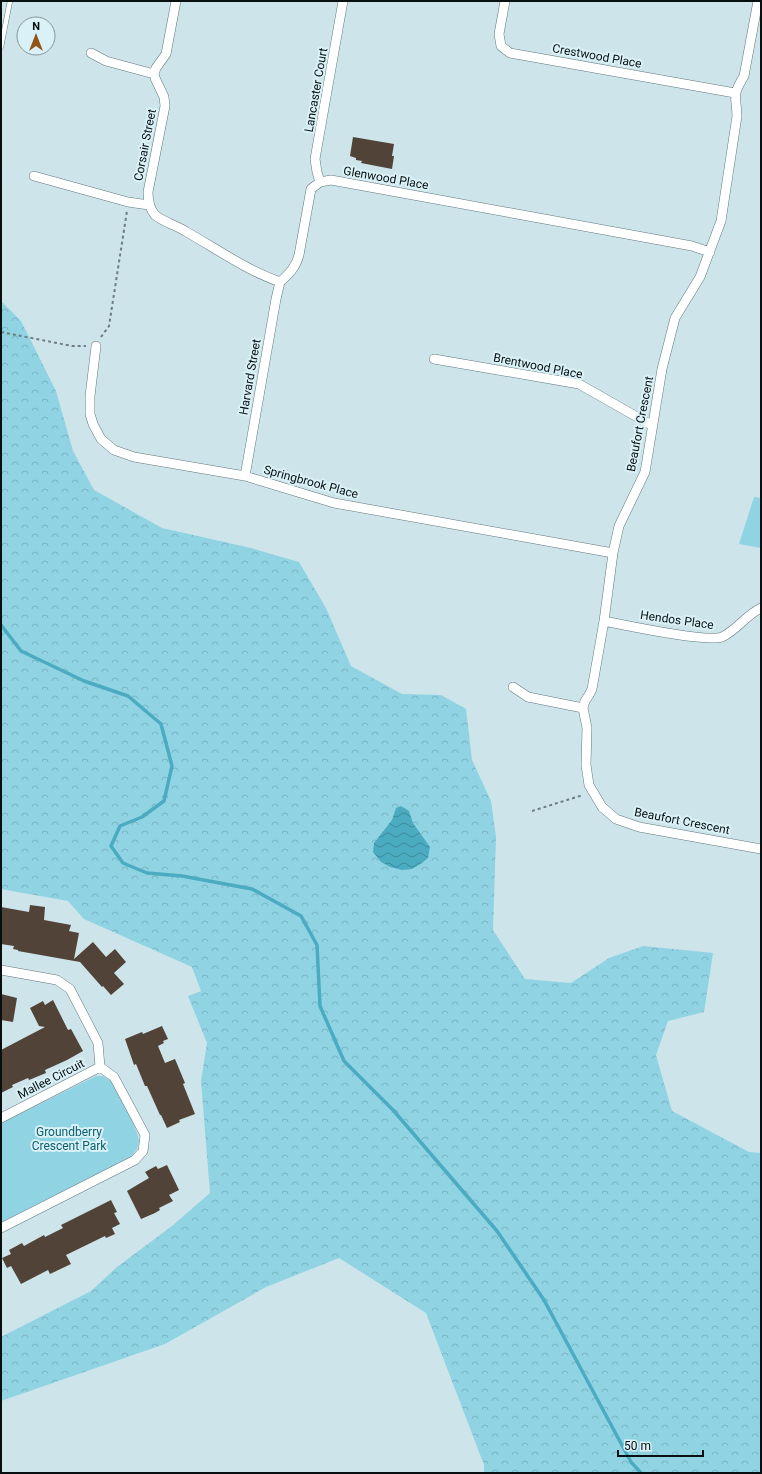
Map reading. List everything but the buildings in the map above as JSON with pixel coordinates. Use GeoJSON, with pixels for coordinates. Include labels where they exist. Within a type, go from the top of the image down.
{"type":"FeatureCollection","features":[{"type":"Feature","properties":{"kind":"street"},"geometry":{"type":"LineString","coordinates":[[91,53],[106,61],[154,74],[156,68],[166,54],[176,1]]}},
{"type":"Feature","properties":{"kind":"street","name":"Lancaster Court"},"geometry":{"type":"LineString","coordinates":[[320,182],[315,159],[343,1]]}},
{"type":"Feature","properties":{"kind":"street","name":"Crestwood Place"},"geometry":{"type":"LineString","coordinates":[[505,1],[499,34],[501,46],[510,53],[735,93]]}},
{"type":"Feature","properties":{"kind":"street"},"geometry":{"type":"LineString","coordinates":[[735,93],[737,86],[744,76],[758,1]]}},
{"type":"Feature","properties":{"kind":"street","name":"Corsair Street"},"geometry":{"type":"LineString","coordinates":[[149,205],[148,192],[165,106],[164,97],[154,74]]}},
{"type":"Feature","properties":{"kind":"street","name":"Beaufort Crescent"},"geometry":{"type":"LineString","coordinates":[[735,93],[737,116],[721,221],[700,277],[675,318],[662,369],[645,472],[618,526],[592,689],[583,708],[587,728],[586,765],[589,785],[602,807],[616,820],[646,829],[761,849]]}},
{"type":"Feature","properties":{"kind":"street"},"geometry":{"type":"LineString","coordinates":[[34,176],[128,202],[149,205],[155,215],[165,221],[184,230],[253,271],[280,282],[296,264],[311,189],[320,182]]}},
{"type":"Feature","properties":{"kind":"street","name":"Glenwood Place"},"geometry":{"type":"LineString","coordinates":[[320,182],[331,180],[684,245],[710,252]]}},
{"type":"Feature","properties":{"kind":"street","name":"Harvard Street"},"geometry":{"type":"LineString","coordinates":[[244,476],[280,282]]}},
{"type":"Feature","properties":{"kind":"street","name":"Springbrook Place"},"geometry":{"type":"LineString","coordinates":[[96,346],[90,396],[90,414],[93,424],[101,439],[114,450],[134,457],[244,476],[334,503],[613,553]]}},
{"type":"Feature","properties":{"kind":"street","name":"Brentwood Place"},"geometry":{"type":"LineString","coordinates":[[434,359],[579,384],[653,426]]}},
{"type":"Feature","properties":{"kind":"street","name":"Hendos Place"},"geometry":{"type":"LineString","coordinates":[[604,621],[699,638],[720,638],[730,633],[752,612],[761,608]]}},
{"type":"Feature","properties":{"kind":"street"},"geometry":{"type":"LineString","coordinates":[[512,687],[528,697],[583,708]]}},
{"type":"Feature","properties":{"kind":"street","name":"Mallee Circuit"},"geometry":{"type":"LineString","coordinates":[[1,970],[57,980],[70,989],[98,1043],[100,1067],[1,1118]]}},
{"type":"Feature","properties":{"kind":"street"},"geometry":{"type":"LineString","coordinates":[[1,1228],[134,1160],[143,1151],[145,1135],[114,1077],[100,1067]]}},
{"type":"Feature","properties":{"kind":"lane"},"geometry":{"type":"LineString","coordinates":[[1,47],[10,1]]}},
{"type":"Feature","properties":{"kind":"path"},"geometry":{"type":"LineString","coordinates":[[1,332],[72,346],[96,346],[109,326],[128,202]]}},
{"type":"Feature","properties":{"kind":"path"},"geometry":{"type":"LineString","coordinates":[[532,811],[583,795]]}},
{"type":"Feature","properties":{"kind":"green space"},"geometry":{"type":"Polygon","coordinates":[[[1,301],[21,321],[56,391],[73,451],[94,490],[162,528],[251,548],[299,562],[326,608],[351,666],[402,694],[441,695],[466,709],[472,760],[491,801],[496,837],[493,930],[525,979],[571,983],[609,958],[643,946],[713,953],[704,1012],[668,1021],[656,1055],[672,1111],[749,1152],[761,1153],[761,1473],[484,1473],[484,1465],[426,1313],[339,1258],[266,1287],[165,1344],[1,1401],[1,1337],[91,1291],[117,1267],[172,1226],[210,1193],[201,1081],[207,1043],[188,996],[201,991],[192,967],[84,919],[68,901],[1,889],[1,301]]]}},
{"type":"Feature","properties":{"kind":"green space"},"geometry":{"type":"Polygon","coordinates":[[[754,497],[761,498],[761,548],[739,544],[754,497]]]}},
{"type":"Feature","properties":{"kind":"green space","name":"Groundberry Crescent Park"},"geometry":{"type":"Polygon","coordinates":[[[96,1076],[103,1076],[111,1081],[123,1103],[136,1130],[139,1143],[136,1151],[126,1160],[1,1223],[1,1123],[96,1076]]]}},
{"type":"Feature","properties":{"kind":"water"},"geometry":{"type":"Polygon","coordinates":[[[401,806],[409,811],[413,823],[430,847],[428,858],[422,863],[412,869],[402,870],[390,867],[381,862],[373,852],[374,843],[392,820],[396,808],[401,806]]]}},
{"type":"Feature","properties":{"kind":"waterway"},"geometry":{"type":"LineString","coordinates":[[1,625],[21,651],[84,681],[128,696],[161,724],[172,766],[164,801],[142,817],[120,826],[111,846],[123,863],[147,873],[182,876],[252,889],[301,916],[317,945],[320,1006],[344,1061],[393,1110],[497,1231],[544,1300],[631,1462],[641,1473]]}}]}
